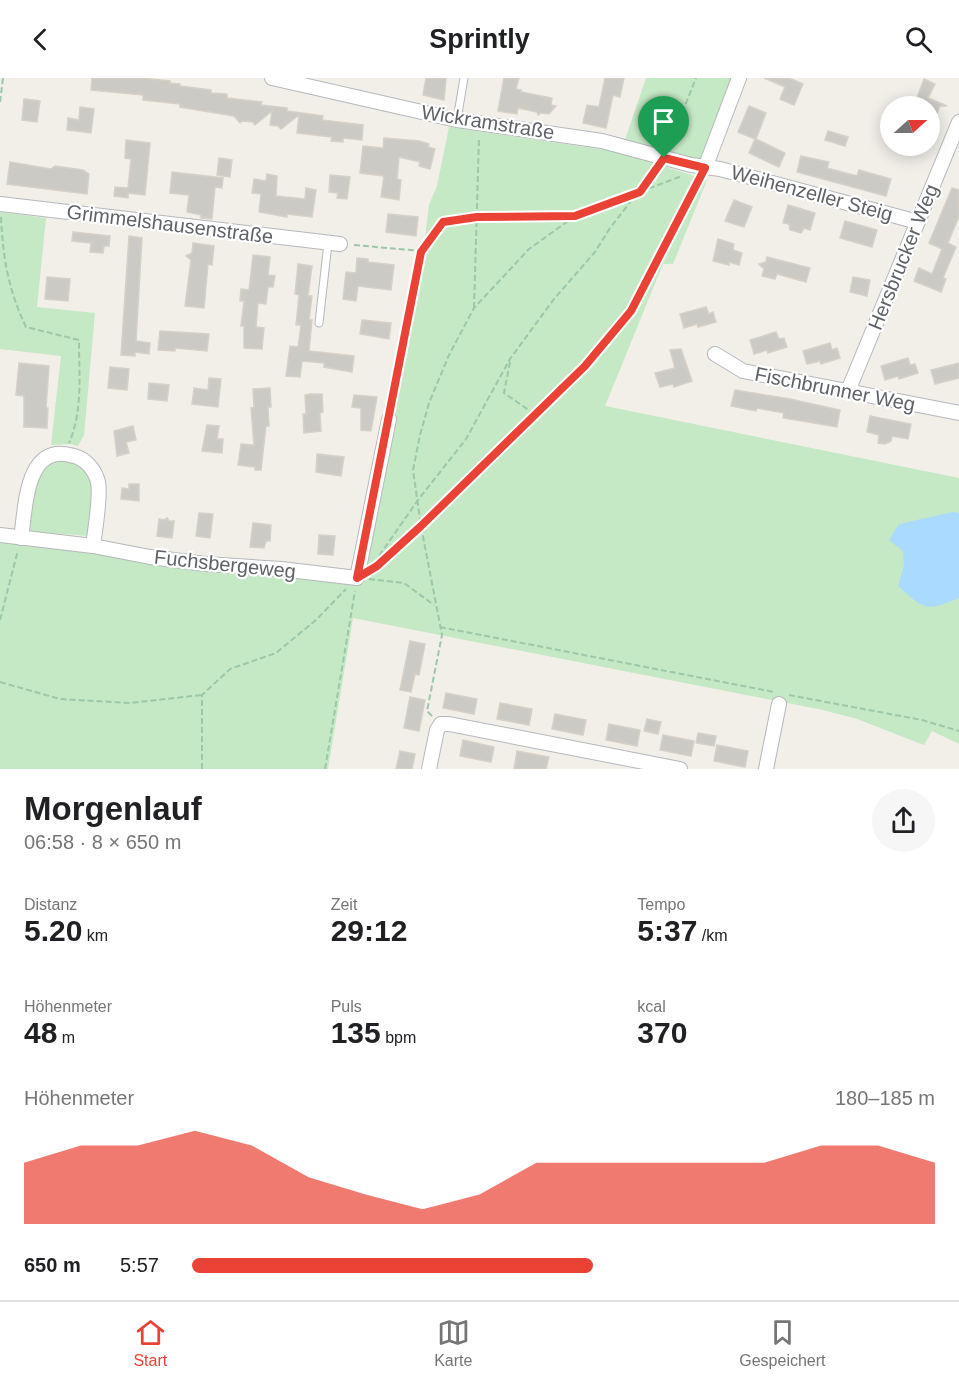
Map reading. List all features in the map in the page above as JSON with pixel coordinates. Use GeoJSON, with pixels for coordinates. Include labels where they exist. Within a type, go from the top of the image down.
{"type":"FeatureCollection","features":[{"type":"Feature","properties":{"kind":"street","name":"Wickramstraße"},"geometry":{"type":"LineString","coordinates":[[272,78],[457,120],[602,141],[705,168]]}},
{"type":"Feature","properties":{"kind":"street"},"geometry":{"type":"LineString","coordinates":[[705,168],[739,78]]}},
{"type":"Feature","properties":{"kind":"street","name":"Hersbrucker Weg"},"geometry":{"type":"LineString","coordinates":[[848,391],[959,122]]}},
{"type":"Feature","properties":{"kind":"street","name":"Weihenzeller Steig"},"geometry":{"type":"LineString","coordinates":[[705,168],[720,169],[918,222]]}},
{"type":"Feature","properties":{"kind":"street","name":"Grimmelshausenstraße"},"geometry":{"type":"LineString","coordinates":[[1,204],[334,243]]}},
{"type":"Feature","properties":{"kind":"street","name":"Fischbrunner Weg"},"geometry":{"type":"LineString","coordinates":[[715,354],[743,371],[959,413]]}},
{"type":"Feature","properties":{"kind":"street"},"geometry":{"type":"LineString","coordinates":[[357,578],[388,419]]}},
{"type":"Feature","properties":{"kind":"street"},"geometry":{"type":"LineString","coordinates":[[21,538],[29,480],[35,468],[43,460],[53,455],[64,454],[76,456],[88,464],[99,484],[93,546]]}},
{"type":"Feature","properties":{"kind":"street","name":"Fuchsbergeweg"},"geometry":{"type":"LineString","coordinates":[[0,535],[93,546],[150,557],[357,578]]}},
{"type":"Feature","properties":{"kind":"street"},"geometry":{"type":"LineString","coordinates":[[766,769],[779,704]]}},
{"type":"Feature","properties":{"kind":"street"},"geometry":{"type":"LineString","coordinates":[[429,769],[437,730],[441,724],[680,769]]}},
{"type":"Feature","properties":{"kind":"lane"},"geometry":{"type":"LineString","coordinates":[[457,120],[464,78]]}},
{"type":"Feature","properties":{"kind":"lane"},"geometry":{"type":"LineString","coordinates":[[320,323],[334,243]]}},
{"type":"Feature","properties":{"kind":"path"},"geometry":{"type":"LineString","coordinates":[[0,102],[3,78]]}},
{"type":"Feature","properties":{"kind":"path"},"geometry":{"type":"LineString","coordinates":[[0,682],[60,699],[130,703],[202,695],[230,669],[276,653],[316,620],[375,562],[418,500],[466,439],[510,359],[554,299],[595,252],[610,228],[664,158],[696,78]]}},
{"type":"Feature","properties":{"kind":"path"},"geometry":{"type":"LineString","coordinates":[[474,308],[480,124]]}},
{"type":"Feature","properties":{"kind":"path"},"geometry":{"type":"LineString","coordinates":[[324,769],[357,578],[377,566],[421,526],[585,366],[631,311],[705,168]]}},
{"type":"Feature","properties":{"kind":"path"},"geometry":{"type":"LineString","coordinates":[[441,724],[427,711],[442,635],[435,606],[413,470],[429,404],[449,355],[474,308],[529,249],[575,216],[683,176]]}},
{"type":"Feature","properties":{"kind":"path"},"geometry":{"type":"LineString","coordinates":[[1,204],[3,254],[14,301],[26,327],[79,340],[80,387],[75,428],[64,454]]}},
{"type":"Feature","properties":{"kind":"path"},"geometry":{"type":"LineString","coordinates":[[388,419],[421,252],[443,222],[477,217],[575,216]]}},
{"type":"Feature","properties":{"kind":"path"},"geometry":{"type":"LineString","coordinates":[[334,243],[421,252]]}},
{"type":"Feature","properties":{"kind":"path"},"geometry":{"type":"LineString","coordinates":[[510,359],[504,393],[536,415]]}},
{"type":"Feature","properties":{"kind":"path"},"geometry":{"type":"LineString","coordinates":[[0,620],[21,538]]}},
{"type":"Feature","properties":{"kind":"path"},"geometry":{"type":"LineString","coordinates":[[357,578],[404,583],[435,606]]}},
{"type":"Feature","properties":{"kind":"path"},"geometry":{"type":"LineString","coordinates":[[440,627],[922,720],[959,731]]}},
{"type":"Feature","properties":{"kind":"path"},"geometry":{"type":"LineString","coordinates":[[202,695],[202,769]]}},
{"type":"Feature","properties":{"kind":"green space"},"geometry":{"type":"Polygon","coordinates":[[[646,78],[732,78],[698,164],[625,140],[646,78]]]}},
{"type":"Feature","properties":{"kind":"green space"},"geometry":{"type":"Polygon","coordinates":[[[449,127],[619,152],[707,180],[673,264],[663,264],[605,406],[959,478],[959,744],[932,731],[924,745],[857,719],[823,710],[353,618],[328,769],[0,769],[0,542],[359,581],[396,395],[389,394],[415,257],[418,245],[424,246],[429,205],[437,186],[449,127]]]}},
{"type":"Feature","properties":{"kind":"green space"},"geometry":{"type":"Polygon","coordinates":[[[0,212],[46,218],[37,307],[95,313],[84,435],[78,446],[51,445],[61,356],[0,349],[0,212]]]}},
{"type":"Feature","properties":{"kind":"green space"},"geometry":{"type":"Polygon","coordinates":[[[52,459],[75,462],[89,475],[92,485],[92,506],[88,536],[26,531],[33,476],[52,459]]]}},
{"type":"Feature","properties":{"kind":"water"},"geometry":{"type":"Polygon","coordinates":[[[953,512],[959,513],[959,598],[932,607],[926,606],[914,600],[898,586],[904,566],[903,551],[889,540],[899,524],[953,512]]]}},
{"type":"Feature","properties":{"kind":"building"},"geometry":{"type":"Polygon","coordinates":[[[92,78],[141,78],[170,81],[180,86],[211,90],[211,93],[227,94],[227,98],[262,102],[261,105],[287,108],[287,111],[323,116],[322,120],[363,125],[362,140],[343,138],[343,142],[331,141],[332,137],[297,133],[299,115],[281,129],[270,125],[272,111],[255,125],[253,122],[242,121],[240,123],[234,116],[180,107],[180,104],[143,100],[143,95],[91,90],[92,78]]]}},
{"type":"Feature","properties":{"kind":"building"},"geometry":{"type":"Polygon","coordinates":[[[426,78],[446,78],[444,100],[423,95],[426,78]]]}},
{"type":"Feature","properties":{"kind":"building"},"geometry":{"type":"Polygon","coordinates":[[[504,78],[519,78],[516,89],[552,98],[551,105],[556,106],[549,114],[538,115],[537,112],[518,108],[517,114],[498,111],[504,78]]]}},
{"type":"Feature","properties":{"kind":"building"},"geometry":{"type":"Polygon","coordinates":[[[605,78],[624,78],[620,97],[613,95],[606,128],[583,123],[587,105],[599,107],[605,78]]]}},
{"type":"Feature","properties":{"kind":"building"},"geometry":{"type":"Polygon","coordinates":[[[764,78],[789,78],[803,84],[794,105],[780,99],[785,87],[764,78]]]}},
{"type":"Feature","properties":{"kind":"building"},"geometry":{"type":"Polygon","coordinates":[[[924,79],[935,84],[929,96],[918,96],[924,79]]]}},
{"type":"Feature","properties":{"kind":"building"},"geometry":{"type":"Polygon","coordinates":[[[24,99],[40,101],[37,122],[22,120],[24,99]]]}},
{"type":"Feature","properties":{"kind":"building"},"geometry":{"type":"Polygon","coordinates":[[[749,106],[766,113],[756,139],[785,153],[779,167],[749,153],[755,139],[738,132],[749,106]]]}},
{"type":"Feature","properties":{"kind":"building"},"geometry":{"type":"Polygon","coordinates":[[[80,107],[94,109],[91,133],[67,130],[68,118],[79,120],[80,107]]]}},
{"type":"Feature","properties":{"kind":"building"},"geometry":{"type":"Polygon","coordinates":[[[828,131],[848,137],[845,146],[825,140],[828,131]]]}},
{"type":"Feature","properties":{"kind":"building"},"geometry":{"type":"Polygon","coordinates":[[[384,138],[419,141],[435,149],[430,169],[419,166],[420,162],[399,157],[397,179],[401,180],[399,200],[381,197],[384,176],[360,173],[363,146],[383,148],[384,138]]]}},
{"type":"Feature","properties":{"kind":"building"},"geometry":{"type":"Polygon","coordinates":[[[126,140],[150,143],[145,195],[128,193],[128,198],[114,196],[115,187],[128,188],[131,159],[125,158],[126,140]]]}},
{"type":"Feature","properties":{"kind":"building"},"geometry":{"type":"Polygon","coordinates":[[[801,156],[829,162],[827,168],[857,176],[859,170],[891,179],[886,196],[797,172],[801,156]]]}},
{"type":"Feature","properties":{"kind":"building"},"geometry":{"type":"Polygon","coordinates":[[[219,158],[232,160],[230,177],[217,175],[219,158]]]}},
{"type":"Feature","properties":{"kind":"building"},"geometry":{"type":"Polygon","coordinates":[[[10,162],[51,169],[55,166],[83,170],[89,174],[87,194],[7,184],[10,162]]]}},
{"type":"Feature","properties":{"kind":"building"},"geometry":{"type":"Polygon","coordinates":[[[172,172],[223,178],[222,188],[215,187],[212,219],[201,218],[201,215],[187,212],[189,195],[170,193],[172,172]]]}},
{"type":"Feature","properties":{"kind":"building"},"geometry":{"type":"Polygon","coordinates":[[[267,174],[277,176],[276,196],[305,199],[306,188],[316,190],[312,217],[287,214],[287,217],[259,212],[261,194],[252,193],[254,179],[266,181],[267,174]]]}},
{"type":"Feature","properties":{"kind":"building"},"geometry":{"type":"Polygon","coordinates":[[[330,175],[350,177],[347,199],[337,198],[338,193],[329,192],[330,175]]]}},
{"type":"Feature","properties":{"kind":"building"},"geometry":{"type":"Polygon","coordinates":[[[952,188],[959,190],[959,216],[948,243],[956,247],[943,278],[946,279],[941,292],[914,281],[919,268],[932,274],[942,249],[929,243],[952,188]]]}},
{"type":"Feature","properties":{"kind":"building"},"geometry":{"type":"Polygon","coordinates":[[[734,200],[752,207],[744,227],[725,221],[734,200]]]}},
{"type":"Feature","properties":{"kind":"building"},"geometry":{"type":"Polygon","coordinates":[[[788,205],[815,213],[810,230],[804,228],[801,233],[790,230],[789,224],[783,223],[788,205]]]}},
{"type":"Feature","properties":{"kind":"building"},"geometry":{"type":"Polygon","coordinates":[[[388,214],[418,217],[416,236],[386,232],[388,214]]]}},
{"type":"Feature","properties":{"kind":"building"},"geometry":{"type":"Polygon","coordinates":[[[845,221],[877,230],[872,247],[840,238],[845,221]]]}},
{"type":"Feature","properties":{"kind":"building"},"geometry":{"type":"Polygon","coordinates":[[[73,232],[110,236],[109,246],[104,246],[103,253],[90,252],[91,243],[72,241],[73,232]]]}},
{"type":"Feature","properties":{"kind":"building"},"geometry":{"type":"Polygon","coordinates":[[[129,236],[142,238],[136,341],[150,343],[149,354],[135,352],[135,356],[121,355],[129,236]]]}},
{"type":"Feature","properties":{"kind":"building"},"geometry":{"type":"Polygon","coordinates":[[[718,239],[734,244],[733,250],[742,253],[739,265],[713,261],[718,239]]]}},
{"type":"Feature","properties":{"kind":"building"},"geometry":{"type":"Polygon","coordinates":[[[193,243],[214,246],[212,265],[208,264],[204,308],[185,306],[191,260],[186,256],[192,253],[193,243]]]}},
{"type":"Feature","properties":{"kind":"building"},"geometry":{"type":"Polygon","coordinates":[[[253,255],[270,257],[268,275],[275,276],[273,287],[268,287],[266,304],[258,303],[256,327],[264,328],[262,349],[244,348],[244,326],[241,326],[244,301],[240,301],[241,289],[249,290],[253,255]]]}},
{"type":"Feature","properties":{"kind":"building"},"geometry":{"type":"Polygon","coordinates":[[[767,257],[810,268],[806,282],[777,274],[775,279],[762,276],[764,269],[759,264],[766,262],[767,257]]]}},
{"type":"Feature","properties":{"kind":"building"},"geometry":{"type":"Polygon","coordinates":[[[357,258],[368,259],[368,262],[394,265],[391,290],[358,286],[356,301],[343,299],[346,272],[356,273],[357,258]]]}},
{"type":"Feature","properties":{"kind":"building"},"geometry":{"type":"Polygon","coordinates":[[[298,264],[312,266],[308,296],[312,296],[309,351],[354,356],[352,372],[324,367],[324,363],[302,361],[300,377],[286,376],[290,346],[298,347],[301,325],[296,325],[299,295],[295,294],[298,264]]]}},
{"type":"Feature","properties":{"kind":"building"},"geometry":{"type":"Polygon","coordinates":[[[47,277],[70,279],[68,301],[45,299],[47,277]]]}},
{"type":"Feature","properties":{"kind":"building"},"geometry":{"type":"Polygon","coordinates":[[[853,277],[870,280],[867,296],[850,292],[853,277]]]}},
{"type":"Feature","properties":{"kind":"building"},"geometry":{"type":"Polygon","coordinates":[[[706,307],[709,314],[713,312],[716,322],[684,328],[680,314],[706,307]]]}},
{"type":"Feature","properties":{"kind":"building"},"geometry":{"type":"Polygon","coordinates":[[[362,320],[391,323],[389,339],[360,334],[362,320]]]}},
{"type":"Feature","properties":{"kind":"building"},"geometry":{"type":"Polygon","coordinates":[[[160,331],[209,334],[207,351],[175,348],[175,351],[158,350],[160,331]]]}},
{"type":"Feature","properties":{"kind":"building"},"geometry":{"type":"Polygon","coordinates":[[[776,332],[779,339],[784,338],[787,347],[768,353],[767,350],[754,354],[750,340],[776,332]]]}},
{"type":"Feature","properties":{"kind":"building"},"geometry":{"type":"Polygon","coordinates":[[[830,343],[832,350],[837,348],[840,358],[821,364],[820,361],[807,364],[803,351],[830,343]]]}},
{"type":"Feature","properties":{"kind":"building"},"geometry":{"type":"Polygon","coordinates":[[[681,349],[692,381],[674,387],[673,384],[660,387],[655,373],[675,368],[670,350],[681,349]]]}},
{"type":"Feature","properties":{"kind":"building"},"geometry":{"type":"Polygon","coordinates":[[[908,358],[910,365],[915,364],[918,373],[899,379],[898,376],[885,380],[881,366],[908,358]]]}},
{"type":"Feature","properties":{"kind":"building"},"geometry":{"type":"Polygon","coordinates":[[[19,363],[49,366],[47,428],[24,427],[24,396],[16,395],[19,363]]]}},
{"type":"Feature","properties":{"kind":"building"},"geometry":{"type":"Polygon","coordinates":[[[959,363],[959,378],[935,384],[931,370],[959,363]]]}},
{"type":"Feature","properties":{"kind":"building"},"geometry":{"type":"Polygon","coordinates":[[[110,367],[129,369],[127,390],[108,388],[110,367]]]}},
{"type":"Feature","properties":{"kind":"building"},"geometry":{"type":"Polygon","coordinates":[[[209,378],[221,379],[218,407],[192,404],[194,388],[208,390],[209,378]]]}},
{"type":"Feature","properties":{"kind":"building"},"geometry":{"type":"Polygon","coordinates":[[[149,383],[169,385],[167,401],[148,399],[149,383]]]}},
{"type":"Feature","properties":{"kind":"building"},"geometry":{"type":"Polygon","coordinates":[[[270,388],[269,426],[266,426],[261,470],[238,465],[241,444],[254,445],[251,408],[254,408],[253,389],[270,388]]]}},
{"type":"Feature","properties":{"kind":"building"},"geometry":{"type":"Polygon","coordinates":[[[735,390],[840,410],[837,427],[783,418],[784,413],[731,406],[735,390]]]}},
{"type":"Feature","properties":{"kind":"building"},"geometry":{"type":"Polygon","coordinates":[[[322,394],[321,431],[304,433],[305,395],[322,394]]]}},
{"type":"Feature","properties":{"kind":"building"},"geometry":{"type":"Polygon","coordinates":[[[354,395],[377,397],[371,431],[361,430],[361,408],[352,407],[354,395]]]}},
{"type":"Feature","properties":{"kind":"building"},"geometry":{"type":"Polygon","coordinates":[[[870,416],[911,424],[908,439],[892,436],[891,441],[885,444],[878,443],[879,435],[867,432],[870,416]]]}},
{"type":"Feature","properties":{"kind":"building"},"geometry":{"type":"Polygon","coordinates":[[[207,425],[219,426],[217,439],[223,439],[222,453],[202,451],[207,425]]]}},
{"type":"Feature","properties":{"kind":"building"},"geometry":{"type":"Polygon","coordinates":[[[133,426],[136,440],[126,442],[129,453],[117,456],[114,431],[133,426]]]}},
{"type":"Feature","properties":{"kind":"building"},"geometry":{"type":"Polygon","coordinates":[[[317,454],[344,457],[341,476],[316,472],[317,454]]]}},
{"type":"Feature","properties":{"kind":"building"},"geometry":{"type":"Polygon","coordinates":[[[129,484],[139,484],[139,501],[121,499],[122,488],[129,489],[129,484]]]}},
{"type":"Feature","properties":{"kind":"building"},"geometry":{"type":"Polygon","coordinates":[[[199,513],[213,514],[210,538],[196,536],[199,513]]]}},
{"type":"Feature","properties":{"kind":"building"},"geometry":{"type":"Polygon","coordinates":[[[167,518],[169,521],[174,521],[172,538],[157,536],[159,519],[167,518]]]}},
{"type":"Feature","properties":{"kind":"building"},"geometry":{"type":"Polygon","coordinates":[[[253,523],[271,525],[270,541],[266,541],[264,548],[250,547],[253,523]]]}},
{"type":"Feature","properties":{"kind":"building"},"geometry":{"type":"Polygon","coordinates":[[[319,535],[335,536],[333,555],[318,554],[319,535]]]}},
{"type":"Feature","properties":{"kind":"building"},"geometry":{"type":"Polygon","coordinates":[[[410,641],[425,644],[419,675],[415,674],[411,692],[400,690],[410,641]]]}},
{"type":"Feature","properties":{"kind":"building"},"geometry":{"type":"Polygon","coordinates":[[[446,693],[477,699],[474,714],[443,708],[446,693]]]}},
{"type":"Feature","properties":{"kind":"building"},"geometry":{"type":"Polygon","coordinates":[[[410,697],[425,700],[419,731],[404,728],[410,697]]]}},
{"type":"Feature","properties":{"kind":"building"},"geometry":{"type":"Polygon","coordinates":[[[500,703],[532,709],[529,725],[497,719],[500,703]]]}},
{"type":"Feature","properties":{"kind":"building"},"geometry":{"type":"Polygon","coordinates":[[[555,714],[586,720],[583,735],[552,729],[555,714]]]}},
{"type":"Feature","properties":{"kind":"building"},"geometry":{"type":"Polygon","coordinates":[[[647,719],[661,722],[658,734],[644,731],[647,719]]]}},
{"type":"Feature","properties":{"kind":"building"},"geometry":{"type":"Polygon","coordinates":[[[609,724],[640,730],[637,746],[606,740],[609,724]]]}},
{"type":"Feature","properties":{"kind":"building"},"geometry":{"type":"Polygon","coordinates":[[[698,733],[716,736],[714,746],[696,743],[698,733]]]}},
{"type":"Feature","properties":{"kind":"building"},"geometry":{"type":"Polygon","coordinates":[[[663,735],[694,741],[691,756],[660,750],[663,735]]]}},
{"type":"Feature","properties":{"kind":"building"},"geometry":{"type":"Polygon","coordinates":[[[463,740],[494,747],[491,762],[460,756],[463,740]]]}},
{"type":"Feature","properties":{"kind":"building"},"geometry":{"type":"Polygon","coordinates":[[[717,745],[748,751],[745,767],[714,761],[717,745]]]}},
{"type":"Feature","properties":{"kind":"building"},"geometry":{"type":"Polygon","coordinates":[[[400,751],[415,754],[412,769],[396,769],[400,751]]]}},
{"type":"Feature","properties":{"kind":"building"},"geometry":{"type":"Polygon","coordinates":[[[517,751],[549,757],[546,769],[514,769],[517,751]]]}},
{"type":"Feature","properties":{"kind":"route"},"geometry":{"type":"LineString","coordinates":[[664,158],[705,168],[631,311],[585,366],[536,415],[421,526],[377,566],[357,578],[421,252],[443,222],[477,217],[575,216],[640,192],[664,158]]}}]}
